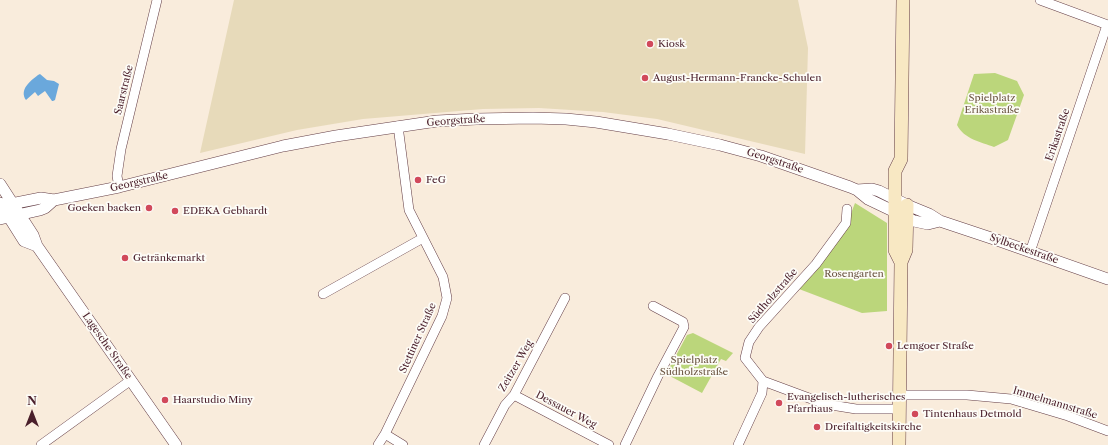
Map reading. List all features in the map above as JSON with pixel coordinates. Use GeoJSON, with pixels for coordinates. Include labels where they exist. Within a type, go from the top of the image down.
{"type":"FeatureCollection","features":[{"type":"Feature","properties":{"kind":"main road"},"geometry":{"type":"LineString","coordinates":[[899,445],[901,262],[906,250],[895,172],[901,159],[903,0]]}},
{"type":"Feature","properties":{"kind":"street","name":"Saarstraße"},"geometry":{"type":"LineString","coordinates":[[119,187],[117,176],[121,150],[157,0]]}},
{"type":"Feature","properties":{"kind":"street"},"geometry":{"type":"LineString","coordinates":[[1040,0],[1107,25]]}},
{"type":"Feature","properties":{"kind":"street","name":"Erikastraße"},"geometry":{"type":"LineString","coordinates":[[1030,252],[1107,25]]}},
{"type":"Feature","properties":{"kind":"street","name":"Georgstraße"},"geometry":{"type":"LineString","coordinates":[[1,205],[41,198],[54,200],[119,187],[283,146],[362,131],[437,121],[533,118],[596,122],[668,134],[720,145],[761,156],[857,190],[868,199],[901,209]]}},
{"type":"Feature","properties":{"kind":"street","name":"Stettiner Straße"},"geometry":{"type":"LineString","coordinates":[[378,445],[385,434],[442,316],[446,298],[443,277],[409,210],[398,126]]}},
{"type":"Feature","properties":{"kind":"street","name":"Lagesche Straße"},"geometry":{"type":"LineString","coordinates":[[0,184],[34,237],[37,246],[176,445]]}},
{"type":"Feature","properties":{"kind":"street","name":"Georgstraße"},"geometry":{"type":"LineString","coordinates":[[4,218],[45,208],[54,200]]}},
{"type":"Feature","properties":{"kind":"street","name":"Lagesche Straße"},"geometry":{"type":"LineString","coordinates":[[1,205],[4,218],[24,241],[37,246]]}},
{"type":"Feature","properties":{"kind":"street","name":"Südholzstraße"},"geometry":{"type":"LineString","coordinates":[[763,381],[745,358],[750,342],[759,327],[824,253],[846,223],[847,209]]}},
{"type":"Feature","properties":{"kind":"street","name":"Sylbeckestraße"},"geometry":{"type":"LineString","coordinates":[[901,209],[914,221],[928,224],[940,221],[1108,279]]}},
{"type":"Feature","properties":{"kind":"street"},"geometry":{"type":"LineString","coordinates":[[323,294],[422,238]]}},
{"type":"Feature","properties":{"kind":"street","name":"Zeitzer Weg"},"geometry":{"type":"LineString","coordinates":[[484,445],[505,405],[514,395],[566,298]]}},
{"type":"Feature","properties":{"kind":"street"},"geometry":{"type":"LineString","coordinates":[[625,445],[658,376],[684,327],[684,322],[653,306]]}},
{"type":"Feature","properties":{"kind":"street"},"geometry":{"type":"LineString","coordinates":[[41,445],[131,380]]}},
{"type":"Feature","properties":{"kind":"street"},"geometry":{"type":"LineString","coordinates":[[738,445],[762,393],[763,381],[825,404],[856,409],[899,409]]}},
{"type":"Feature","properties":{"kind":"street","name":"Dessauer Weg"},"geometry":{"type":"LineString","coordinates":[[514,395],[609,445]]}},
{"type":"Feature","properties":{"kind":"street","name":"Immelmannstraße"},"geometry":{"type":"LineString","coordinates":[[899,395],[966,395],[1011,400],[1068,416],[1108,432]]}},
{"type":"Feature","properties":{"kind":"street"},"geometry":{"type":"LineString","coordinates":[[385,434],[403,445]]}},
{"type":"Feature","properties":{"kind":"shaded area"},"geometry":{"type":"Polygon","coordinates":[[[234,0],[798,0],[808,48],[805,154],[657,119],[603,112],[539,108],[483,109],[363,119],[297,130],[200,153],[234,0]]]}},
{"type":"Feature","properties":{"kind":"green space","name":"Spielplatz Erikastraße"},"geometry":{"type":"Polygon","coordinates":[[[995,73],[1017,81],[1024,95],[1008,140],[994,147],[968,137],[957,125],[974,74],[995,73]]]}},
{"type":"Feature","properties":{"kind":"green space","name":"Rosengarten"},"geometry":{"type":"Polygon","coordinates":[[[855,203],[887,223],[887,311],[862,313],[799,289],[843,234],[855,203]]]}},
{"type":"Feature","properties":{"kind":"green space","name":"Spielplatz Südholzstraße"},"geometry":{"type":"Polygon","coordinates":[[[693,333],[733,353],[726,361],[721,359],[702,393],[666,374],[687,335],[693,333]]]}},
{"type":"Feature","properties":{"kind":"water"},"geometry":{"type":"Polygon","coordinates":[[[40,74],[47,80],[54,81],[59,84],[55,100],[52,101],[45,91],[38,96],[35,92],[26,100],[24,93],[26,86],[40,74]]]}},
{"type":"Feature","properties":{"kind":"place","name":"Kiosk"},"geometry":{"type":"Point","coordinates":[650,44]}},
{"type":"Feature","properties":{"kind":"place","name":"August-Hermann-Francke-Schulen"},"geometry":{"type":"Point","coordinates":[645,78]}},
{"type":"Feature","properties":{"kind":"place","name":"FeG"},"geometry":{"type":"Point","coordinates":[418,180]}},
{"type":"Feature","properties":{"kind":"place","name":"Goeken backen"},"geometry":{"type":"Point","coordinates":[149,208]}},
{"type":"Feature","properties":{"kind":"place","name":"EDEKA Gebhardt"},"geometry":{"type":"Point","coordinates":[175,211]}},
{"type":"Feature","properties":{"kind":"place","name":"Getränkemarkt"},"geometry":{"type":"Point","coordinates":[125,258]}},
{"type":"Feature","properties":{"kind":"place","name":"Lemgoer Straße"},"geometry":{"type":"Point","coordinates":[889,346]}},
{"type":"Feature","properties":{"kind":"place","name":"Haarstudio Miny"},"geometry":{"type":"Point","coordinates":[165,400]}},
{"type":"Feature","properties":{"kind":"place","name":"Evangelisch-lutherisches Pfarrhaus"},"geometry":{"type":"Point","coordinates":[779,403]}},
{"type":"Feature","properties":{"kind":"place","name":"Tintenhaus Detmold"},"geometry":{"type":"Point","coordinates":[915,414]}},
{"type":"Feature","properties":{"kind":"place","name":"Dreifaltigkeitskirche"},"geometry":{"type":"Point","coordinates":[817,427]}}]}
